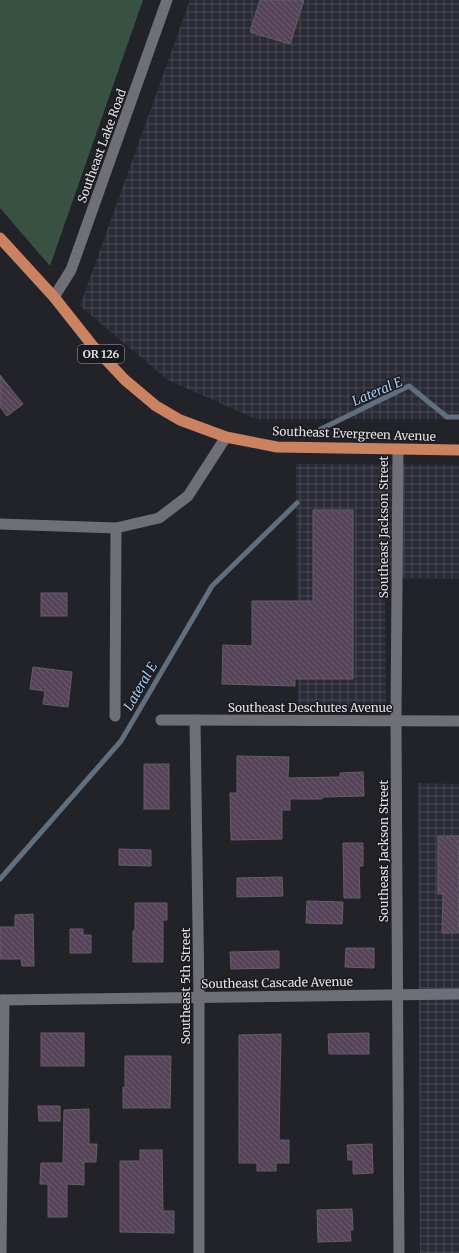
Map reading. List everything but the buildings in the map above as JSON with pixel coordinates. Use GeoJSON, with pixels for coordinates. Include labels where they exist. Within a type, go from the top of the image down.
{"type":"FeatureCollection","features":[{"type":"Feature","properties":{"kind":"highway","name":"OR 126"},"geometry":{"type":"LineString","coordinates":[[0,238],[54,297],[92,345],[125,380],[156,406],[180,420],[226,438]]}},
{"type":"Feature","properties":{"kind":"highway","name":"Southeast Evergreen Avenue"},"geometry":{"type":"LineString","coordinates":[[226,438],[276,447],[459,450]]}},
{"type":"Feature","properties":{"kind":"street","name":"Southeast Lake Road"},"geometry":{"type":"LineString","coordinates":[[54,297],[71,270],[167,0]]}},
{"type":"Feature","properties":{"kind":"street"},"geometry":{"type":"LineString","coordinates":[[0,524],[116,528],[158,518],[188,496],[226,438]]}},
{"type":"Feature","properties":{"kind":"street","name":"Southeast Jackson Street"},"geometry":{"type":"LineString","coordinates":[[398,449],[396,721],[399,1253]]}},
{"type":"Feature","properties":{"kind":"street"},"geometry":{"type":"LineString","coordinates":[[115,716],[116,528]]}},
{"type":"Feature","properties":{"kind":"street","name":"Southeast Deschutes Avenue"},"geometry":{"type":"LineString","coordinates":[[161,720],[459,721]]}},
{"type":"Feature","properties":{"kind":"street","name":"Southeast 5th Street"},"geometry":{"type":"LineString","coordinates":[[195,720],[199,998],[199,1253]]}},
{"type":"Feature","properties":{"kind":"street","name":"Southeast Cascade Avenue"},"geometry":{"type":"LineString","coordinates":[[2,1000],[459,994]]}},
{"type":"Feature","properties":{"kind":"street"},"geometry":{"type":"LineString","coordinates":[[1,1253],[2,1000]]}},
{"type":"Feature","properties":{"kind":"shaded area"},"geometry":{"type":"Polygon","coordinates":[[[190,0],[459,0],[459,419],[256,419],[168,380],[80,306],[190,0]]]}},
{"type":"Feature","properties":{"kind":"shaded area"},"geometry":{"type":"Polygon","coordinates":[[[296,464],[459,465],[459,579],[385,578],[386,707],[298,708],[296,464]]]}},
{"type":"Feature","properties":{"kind":"shaded area"},"geometry":{"type":"Polygon","coordinates":[[[418,783],[459,784],[459,1253],[420,1253],[418,783]]]}},
{"type":"Feature","properties":{"kind":"green space"},"geometry":{"type":"Polygon","coordinates":[[[0,0],[143,0],[50,266],[0,208],[0,0]]]}},
{"type":"Feature","properties":{"kind":"waterway","name":"Lateral E"},"geometry":{"type":"LineString","coordinates":[[321,429],[409,386],[447,417],[459,417]]}},
{"type":"Feature","properties":{"kind":"waterway","name":"Lateral E"},"geometry":{"type":"LineString","coordinates":[[0,879],[121,741],[212,586],[297,503]]}}]}
